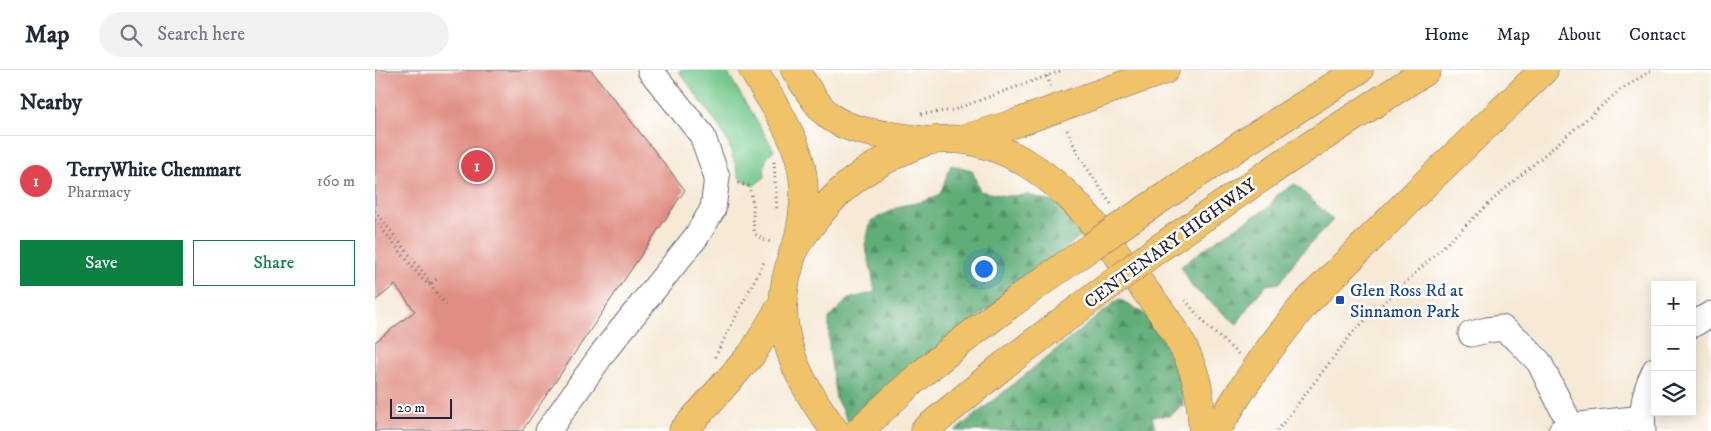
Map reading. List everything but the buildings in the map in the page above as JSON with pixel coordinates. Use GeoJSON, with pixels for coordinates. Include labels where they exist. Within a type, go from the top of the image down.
{"type":"FeatureCollection","features":[{"type":"Feature","properties":{"kind":"main road"},"geometry":{"type":"LineString","coordinates":[[753,70],[794,141],[801,165],[804,192],[801,227],[783,247],[785,285],[783,320],[786,337],[795,368],[806,390],[835,431]]}},
{"type":"Feature","properties":{"kind":"main road"},"geometry":{"type":"LineString","coordinates":[[795,70],[818,104],[835,120],[865,131],[929,141],[964,140],[1165,70]]}},
{"type":"Feature","properties":{"kind":"main road"},"geometry":{"type":"LineString","coordinates":[[859,431],[913,382],[967,337],[1030,289],[1255,136],[1359,70]]}},
{"type":"Feature","properties":{"kind":"main road","name":"CENTENARY HIGHWAY"},"geometry":{"type":"LineString","coordinates":[[924,431],[1003,365],[1155,251],[1286,160],[1427,70]]}},
{"type":"Feature","properties":{"kind":"main road"},"geometry":{"type":"LineString","coordinates":[[1216,431],[1270,348],[1303,306],[1422,187],[1544,70]]}},
{"type":"Feature","properties":{"kind":"main road"},"geometry":{"type":"LineString","coordinates":[[964,140],[1001,150],[1035,167],[1064,191],[1091,219],[1165,316],[1181,343],[1192,368],[1199,393],[1203,431]]}},
{"type":"Feature","properties":{"kind":"main road"},"geometry":{"type":"LineString","coordinates":[[783,247],[847,185],[873,167],[929,141]]}},
{"type":"Feature","properties":{"kind":"main road"},"geometry":{"type":"LineString","coordinates":[[683,431],[751,354],[769,328],[784,301]]}},
{"type":"Feature","properties":{"kind":"street"},"geometry":{"type":"LineString","coordinates":[[548,431],[605,350],[696,237],[713,209],[717,177],[703,135],[651,70]]}},
{"type":"Feature","properties":{"kind":"street"},"geometry":{"type":"LineString","coordinates":[[1696,323],[1711,314]]}},
{"type":"Feature","properties":{"kind":"street"},"geometry":{"type":"LineString","coordinates":[[1471,334],[1487,330],[1504,320],[1518,340],[1539,362],[1566,429],[1643,424],[1648,384],[1654,371]]}},
{"type":"Feature","properties":{"kind":"path"},"geometry":{"type":"LineString","coordinates":[[914,114],[953,110],[1063,70]]}},
{"type":"Feature","properties":{"kind":"path"},"geometry":{"type":"LineString","coordinates":[[1277,431],[1353,332],[1499,194],[1621,90],[1652,70]]}},
{"type":"Feature","properties":{"kind":"path"},"geometry":{"type":"LineString","coordinates":[[777,213],[774,161],[781,151],[794,141]]}},
{"type":"Feature","properties":{"kind":"path"},"geometry":{"type":"LineString","coordinates":[[717,177],[748,186],[753,195],[752,223],[755,234],[764,240],[783,247]]}},
{"type":"Feature","properties":{"kind":"path"},"geometry":{"type":"LineString","coordinates":[[375,211],[427,277],[430,285]]}},
{"type":"Feature","properties":{"kind":"path"},"geometry":{"type":"LineString","coordinates":[[375,220],[423,280],[430,285],[447,306]]}},
{"type":"Feature","properties":{"kind":"path"},"geometry":{"type":"LineString","coordinates":[[735,315],[769,252]]}},
{"type":"Feature","properties":{"kind":"path"},"geometry":{"type":"LineString","coordinates":[[430,285],[438,278]]}},
{"type":"Feature","properties":{"kind":"green space"},"geometry":{"type":"Polygon","coordinates":[[[726,70],[774,150],[765,162],[765,177],[753,186],[739,177],[729,145],[720,128],[679,71],[726,70]]]}},
{"type":"Feature","properties":{"kind":"green space"},"geometry":{"type":"Polygon","coordinates":[[[951,165],[972,170],[980,191],[1005,196],[1028,195],[1055,202],[1089,230],[880,394],[849,423],[836,399],[829,347],[829,318],[848,299],[875,292],[865,245],[871,221],[900,206],[922,202],[940,194],[951,165]]]}},
{"type":"Feature","properties":{"kind":"green space"},"geometry":{"type":"Polygon","coordinates":[[[1295,184],[1333,220],[1296,259],[1280,283],[1266,285],[1250,304],[1237,324],[1192,287],[1181,266],[1222,236],[1269,207],[1277,195],[1295,184]]]}},
{"type":"Feature","properties":{"kind":"green space"},"geometry":{"type":"Polygon","coordinates":[[[1119,299],[1147,315],[1160,334],[1183,387],[1183,405],[1170,416],[1152,416],[1155,427],[1160,431],[955,431],[1119,299]]]}},
{"type":"Feature","properties":{"kind":"place","name":"TerryWhite Chemmart"},"geometry":{"type":"Point","coordinates":[477,166]}},
{"type":"Feature","properties":{"kind":"place","name":"Glen Ross Rd at Sinnamon Park"},"geometry":{"type":"Point","coordinates":[1340,300]}}]}
